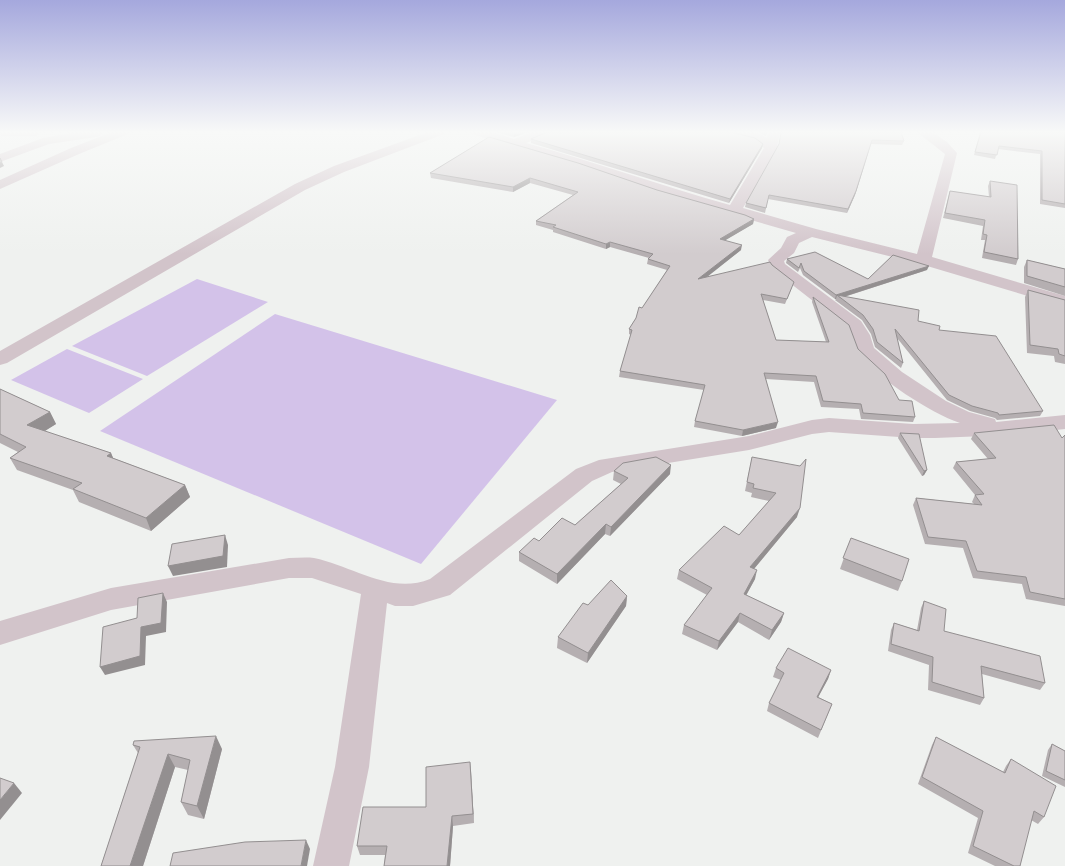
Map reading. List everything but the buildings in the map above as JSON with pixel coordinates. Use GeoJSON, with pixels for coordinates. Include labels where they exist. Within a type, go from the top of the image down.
{"type":"FeatureCollection","features":[{"type":"Feature","properties":{"kind":"street"},"geometry":{"type":"LineString","coordinates":[[0,185],[28,172]]}},
{"type":"Feature","properties":{"kind":"street"},"geometry":{"type":"LineString","coordinates":[[0,359],[300,187],[333,172]]}},
{"type":"Feature","properties":{"kind":"street"},"geometry":{"type":"LineString","coordinates":[[611,172],[662,190],[734,211],[924,260],[1065,302]]}},
{"type":"Feature","properties":{"kind":"street"},"geometry":{"type":"LineString","coordinates":[[734,211],[756,172]]}},
{"type":"Feature","properties":{"kind":"street"},"geometry":{"type":"LineString","coordinates":[[924,260],[946,172]]}},
{"type":"Feature","properties":{"kind":"street"},"geometry":{"type":"LineString","coordinates":[[812,232],[792,240],[788,250],[776,260],[778,266],[855,325],[863,337],[862,343],[865,350],[917,393],[936,405],[960,416],[982,423],[1010,428]]}},
{"type":"Feature","properties":{"kind":"street"},"geometry":{"type":"LineString","coordinates":[[0,632],[111,599],[289,568],[313,568],[395,595],[409,597],[425,593],[440,587],[584,475],[608,465],[749,443],[812,427],[829,425],[913,432],[1010,428],[1065,422]]}},
{"type":"Feature","properties":{"kind":"street"},"geometry":{"type":"LineString","coordinates":[[331,866],[352,767],[375,589]]}},
{"type":"Feature","properties":{"kind":"shaded area"},"geometry":{"type":"Polygon","coordinates":[[[197,279],[268,302],[147,376],[72,346],[197,279]]]}},
{"type":"Feature","properties":{"kind":"shaded area"},"geometry":{"type":"Polygon","coordinates":[[[275,314],[557,400],[421,564],[100,431],[275,314]]]}},
{"type":"Feature","properties":{"kind":"shaded area"},"geometry":{"type":"Polygon","coordinates":[[[67,349],[143,379],[89,413],[11,380],[67,349]]]}}]}
